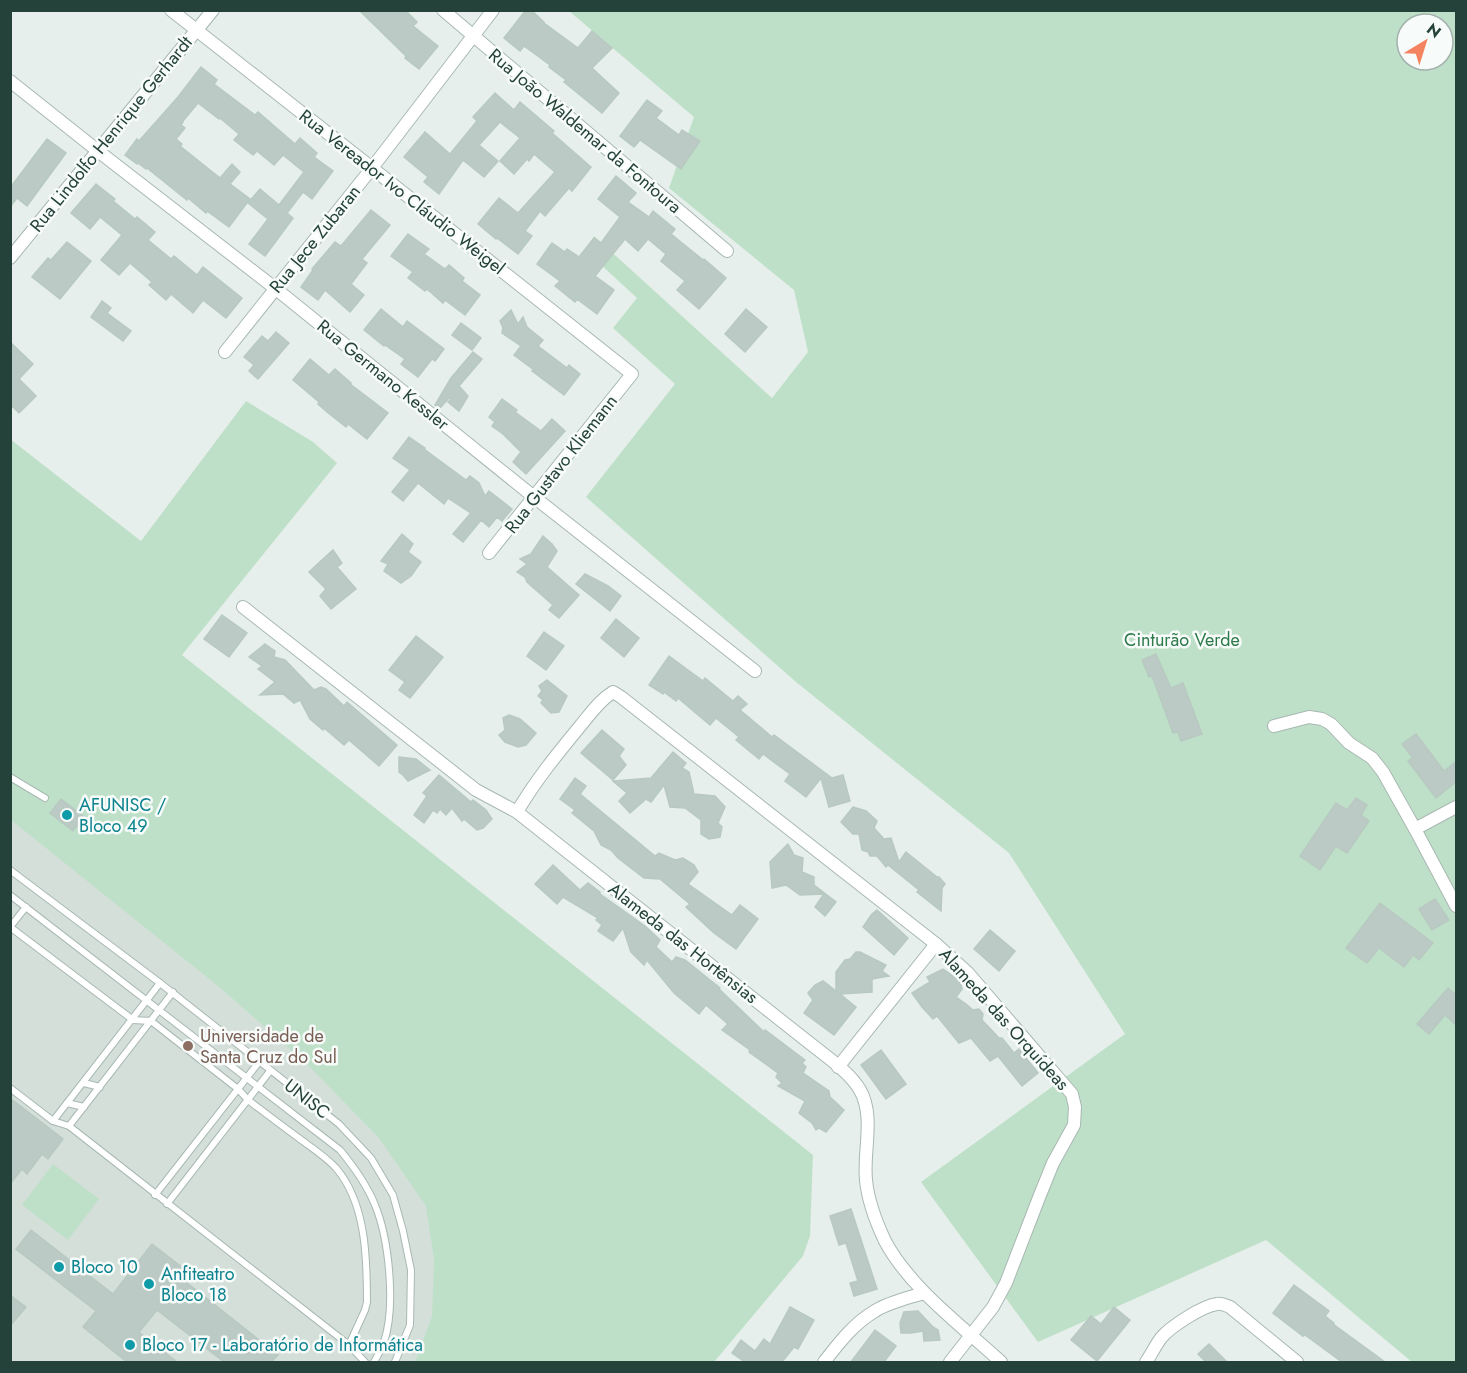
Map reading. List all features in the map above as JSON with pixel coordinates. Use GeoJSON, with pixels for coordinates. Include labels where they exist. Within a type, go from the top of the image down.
{"type":"FeatureCollection","features":[{"type":"Feature","properties":{"kind":"street","name":"Rua Vereador Ivo Cláudio Weigel"},"geometry":{"type":"LineString","coordinates":[[171,10],[632,374]]}},
{"type":"Feature","properties":{"kind":"street","name":"Rua Lindolfo Henrique Gerhardt"},"geometry":{"type":"LineString","coordinates":[[10,258],[213,10]]}},
{"type":"Feature","properties":{"kind":"street","name":"Rua João Waldemar da Fontoura"},"geometry":{"type":"LineString","coordinates":[[443,10],[727,251]]}},
{"type":"Feature","properties":{"kind":"street","name":"Rua Jece Zubaran"},"geometry":{"type":"LineString","coordinates":[[225,352],[372,168],[493,10]]}},
{"type":"Feature","properties":{"kind":"street","name":"Rua Germano Kessler"},"geometry":{"type":"LineString","coordinates":[[10,81],[276,289],[755,671]]}},
{"type":"Feature","properties":{"kind":"street","name":"Rua Gustavo Kliemann"},"geometry":{"type":"LineString","coordinates":[[489,553],[632,374]]}},
{"type":"Feature","properties":{"kind":"street","name":"Alameda das Hortênsias"},"geometry":{"type":"LineString","coordinates":[[243,607],[476,790],[517,812],[852,1078],[861,1092],[868,1117],[866,1179],[870,1202],[886,1242],[924,1293],[1001,1362]]}},
{"type":"Feature","properties":{"kind":"street","name":"Alameda das Orquídeas"},"geometry":{"type":"LineString","coordinates":[[517,812],[569,740],[606,696],[613,692],[779,819],[936,944],[968,974],[1072,1094],[1075,1107],[1074,1125],[1053,1163],[1006,1282],[993,1306],[950,1362]]}},
{"type":"Feature","properties":{"kind":"street"},"geometry":{"type":"LineString","coordinates":[[1275,726],[1309,717],[1322,719],[1332,724],[1349,742],[1372,759],[1383,772],[1456,906]]}},
{"type":"Feature","properties":{"kind":"street"},"geometry":{"type":"LineString","coordinates":[[1415,829],[1456,807]]}},
{"type":"Feature","properties":{"kind":"street"},"geometry":{"type":"LineString","coordinates":[[838,1067],[936,944]]}},
{"type":"Feature","properties":{"kind":"street"},"geometry":{"type":"LineString","coordinates":[[824,1362],[843,1337],[876,1311],[924,1293]]}},
{"type":"Feature","properties":{"kind":"street"},"geometry":{"type":"LineString","coordinates":[[1146,1362],[1169,1329],[1218,1303],[1230,1307],[1297,1362]]}},
{"type":"Feature","properties":{"kind":"lane"},"geometry":{"type":"LineString","coordinates":[[10,777],[45,798]]}},
{"type":"Feature","properties":{"kind":"lane","name":"UNISC"},"geometry":{"type":"LineString","coordinates":[[10,870],[173,992],[339,1125],[371,1158],[393,1195],[411,1270],[410,1325],[395,1362]]}},
{"type":"Feature","properties":{"kind":"lane","name":"UNISC"},"geometry":{"type":"LineString","coordinates":[[10,895],[340,1150],[357,1171],[375,1204],[385,1236],[389,1277],[389,1312],[384,1341],[374,1362]]}},
{"type":"Feature","properties":{"kind":"lane"},"geometry":{"type":"LineString","coordinates":[[26,907],[11,927],[133,1020],[151,1021],[336,1168],[356,1204],[363,1228],[367,1302],[349,1345]]}},
{"type":"Feature","properties":{"kind":"lane"},"geometry":{"type":"LineString","coordinates":[[53,1121],[160,983]]}},
{"type":"Feature","properties":{"kind":"lane"},"geometry":{"type":"LineString","coordinates":[[69,1126],[173,992]]}},
{"type":"Feature","properties":{"kind":"lane"},"geometry":{"type":"LineString","coordinates":[[117,1040],[132,1045]]}},
{"type":"Feature","properties":{"kind":"lane"},"geometry":{"type":"LineString","coordinates":[[101,1061],[116,1067]]}},
{"type":"Feature","properties":{"kind":"lane"},"geometry":{"type":"LineString","coordinates":[[156,1195],[259,1062]]}},
{"type":"Feature","properties":{"kind":"lane"},"geometry":{"type":"LineString","coordinates":[[167,1204],[270,1071]]}},
{"type":"Feature","properties":{"kind":"lane"},"geometry":{"type":"LineString","coordinates":[[84,1083],[100,1087]]}},
{"type":"Feature","properties":{"kind":"lane"},"geometry":{"type":"LineString","coordinates":[[10,1088],[53,1121],[69,1126],[349,1345],[365,1362]]}},
{"type":"Feature","properties":{"kind":"lane"},"geometry":{"type":"LineString","coordinates":[[67,1103],[84,1107]]}},
{"type":"Feature","properties":{"kind":"shaded area","name":"Universidade de Santa Cruz do Sul"},"geometry":{"type":"Polygon","coordinates":[[[10,678],[693,1362],[11,1362],[10,678]]]}},
{"type":"Feature","properties":{"kind":"green space","name":"Cinturão Verde"},"geometry":{"type":"Polygon","coordinates":[[[569,11],[1456,11],[1456,1362],[1412,1362],[1266,1240],[1038,1342],[921,1182],[1125,1034],[1009,853],[796,682],[586,497],[675,384],[613,328],[637,298],[587,252],[594,236],[772,398],[808,352],[794,290],[669,188],[694,117],[569,11]]]}},
{"type":"Feature","properties":{"kind":"green space"},"geometry":{"type":"Polygon","coordinates":[[[246,401],[313,442],[337,463],[182,655],[813,1155],[810,1236],[803,1256],[714,1362],[415,1362],[432,1316],[434,1260],[426,1206],[379,1138],[306,1063],[218,986],[11,820],[10,439],[141,541],[246,401]]]}},
{"type":"Feature","properties":{"kind":"green space"},"geometry":{"type":"Polygon","coordinates":[[[53,1164],[99,1199],[68,1240],[22,1205],[53,1164]]]}},
{"type":"Feature","properties":{"kind":"building"},"geometry":{"type":"Polygon","coordinates":[[[359,10],[405,10],[417,22],[413,26],[438,46],[419,69],[405,58],[406,56],[359,10]]]}},
{"type":"Feature","properties":{"kind":"building"},"geometry":{"type":"Polygon","coordinates":[[[526,10],[531,10],[544,23],[578,48],[592,31],[612,48],[592,68],[619,93],[602,113],[564,82],[566,80],[549,67],[550,65],[524,46],[520,51],[504,38],[526,10]]]}},
{"type":"Feature","properties":{"kind":"building"},"geometry":{"type":"Polygon","coordinates":[[[201,67],[217,80],[214,84],[255,115],[258,112],[295,144],[300,138],[317,153],[314,157],[333,171],[312,199],[303,192],[287,213],[293,218],[265,256],[249,244],[268,219],[248,203],[260,189],[279,205],[304,172],[283,155],[274,165],[257,151],[253,155],[234,140],[239,134],[198,103],[183,121],[181,125],[185,128],[176,139],[182,144],[180,146],[220,178],[232,164],[240,172],[230,184],[250,199],[229,227],[207,211],[206,213],[188,198],[187,200],[147,168],[125,155],[137,139],[139,141],[178,97],[201,67]]]}},
{"type":"Feature","properties":{"kind":"building"},"geometry":{"type":"Polygon","coordinates":[[[495,93],[514,110],[520,102],[591,167],[572,191],[569,188],[545,216],[540,211],[525,231],[532,236],[518,254],[478,224],[499,198],[518,213],[555,172],[534,154],[514,174],[500,161],[520,138],[500,122],[479,145],[498,161],[484,177],[463,160],[439,194],[424,182],[428,177],[404,157],[425,132],[450,154],[477,121],[473,117],[495,93]]]}},
{"type":"Feature","properties":{"kind":"building"},"geometry":{"type":"Polygon","coordinates":[[[647,100],[662,111],[656,118],[679,135],[682,130],[700,141],[681,169],[640,140],[634,147],[620,136],[647,100]]]}},
{"type":"Feature","properties":{"kind":"building"},"geometry":{"type":"Polygon","coordinates":[[[47,139],[66,153],[27,206],[17,198],[10,207],[10,188],[47,139]]]}},
{"type":"Feature","properties":{"kind":"building"},"geometry":{"type":"Polygon","coordinates":[[[616,176],[636,193],[628,202],[649,217],[653,211],[675,229],[671,234],[726,278],[699,309],[677,290],[685,281],[661,261],[666,254],[648,239],[638,251],[625,239],[595,276],[614,290],[597,314],[577,299],[575,302],[555,286],[560,281],[537,264],[552,243],[565,252],[567,249],[579,257],[594,238],[601,243],[620,217],[598,199],[616,176]]]}},
{"type":"Feature","properties":{"kind":"building"},"geometry":{"type":"Polygon","coordinates":[[[96,184],[135,219],[137,217],[155,232],[148,240],[171,259],[174,256],[197,275],[203,267],[242,298],[226,318],[203,300],[193,313],[171,294],[166,300],[149,285],[152,282],[130,263],[119,275],[101,260],[122,235],[100,217],[90,229],[71,213],[96,184]]]}},
{"type":"Feature","properties":{"kind":"building"},"geometry":{"type":"Polygon","coordinates":[[[371,210],[390,225],[362,259],[367,263],[351,284],[364,295],[350,312],[325,290],[318,300],[301,287],[312,269],[335,242],[341,246],[371,210]]]}},
{"type":"Feature","properties":{"kind":"building"},"geometry":{"type":"Polygon","coordinates":[[[408,234],[429,249],[424,254],[445,269],[449,265],[464,278],[462,281],[480,295],[465,315],[445,300],[443,303],[427,289],[425,291],[408,278],[413,272],[391,256],[408,234]]]}},
{"type":"Feature","properties":{"kind":"building"},"geometry":{"type":"Polygon","coordinates":[[[67,242],[91,261],[60,299],[32,277],[48,258],[51,260],[67,242]]]}},
{"type":"Feature","properties":{"kind":"building"},"geometry":{"type":"Polygon","coordinates":[[[102,301],[111,308],[107,313],[131,331],[123,341],[91,317],[102,301]]]}},
{"type":"Feature","properties":{"kind":"building"},"geometry":{"type":"Polygon","coordinates":[[[381,309],[403,327],[407,321],[444,349],[435,361],[432,359],[418,377],[401,364],[405,359],[364,330],[381,309]]]}},
{"type":"Feature","properties":{"kind":"building"},"geometry":{"type":"Polygon","coordinates":[[[746,309],[767,327],[745,352],[725,334],[746,309]]]}},
{"type":"Feature","properties":{"kind":"building"},"geometry":{"type":"Polygon","coordinates":[[[511,310],[518,324],[523,317],[527,327],[543,340],[538,346],[567,368],[569,365],[580,374],[564,395],[514,355],[521,346],[502,333],[503,328],[500,321],[511,310]]]}},
{"type":"Feature","properties":{"kind":"building"},"geometry":{"type":"Polygon","coordinates":[[[461,323],[481,338],[472,350],[452,335],[461,323]]]}},
{"type":"Feature","properties":{"kind":"building"},"geometry":{"type":"Polygon","coordinates":[[[276,332],[289,343],[258,379],[249,371],[254,365],[244,357],[262,336],[268,341],[276,332]]]}},
{"type":"Feature","properties":{"kind":"building"},"geometry":{"type":"Polygon","coordinates":[[[10,342],[33,364],[19,379],[36,396],[19,413],[10,404],[10,342]]]}},
{"type":"Feature","properties":{"kind":"building"},"geometry":{"type":"Polygon","coordinates":[[[473,352],[482,359],[459,386],[468,396],[459,411],[448,402],[451,399],[449,398],[440,408],[435,405],[451,378],[473,352]]]}},
{"type":"Feature","properties":{"kind":"building"},"geometry":{"type":"Polygon","coordinates":[[[310,359],[329,375],[335,369],[350,384],[388,413],[367,439],[348,424],[346,427],[327,412],[293,380],[310,359]]]}},
{"type":"Feature","properties":{"kind":"building"},"geometry":{"type":"Polygon","coordinates":[[[502,399],[517,410],[515,412],[541,431],[552,419],[565,431],[526,474],[513,462],[521,452],[492,426],[495,422],[489,417],[502,399]]]}},
{"type":"Feature","properties":{"kind":"building"},"geometry":{"type":"Polygon","coordinates":[[[409,437],[466,480],[470,476],[479,483],[485,496],[489,491],[512,509],[502,521],[497,517],[489,527],[481,520],[463,542],[453,534],[471,513],[448,498],[444,504],[418,483],[403,501],[392,492],[410,470],[393,458],[409,437]]]}},
{"type":"Feature","properties":{"kind":"building"},"geometry":{"type":"Polygon","coordinates":[[[402,534],[413,544],[408,552],[421,562],[411,576],[401,583],[384,571],[388,564],[381,561],[402,534]]]}},
{"type":"Feature","properties":{"kind":"building"},"geometry":{"type":"Polygon","coordinates":[[[543,536],[557,551],[547,567],[579,595],[559,618],[549,610],[553,605],[517,572],[527,564],[520,559],[531,554],[543,536]]]}},
{"type":"Feature","properties":{"kind":"building"},"geometry":{"type":"Polygon","coordinates":[[[333,550],[342,563],[337,567],[356,589],[331,609],[320,596],[326,589],[309,572],[333,550]]]}},
{"type":"Feature","properties":{"kind":"building"},"geometry":{"type":"Polygon","coordinates":[[[585,574],[621,596],[610,611],[576,584],[585,574]]]}},
{"type":"Feature","properties":{"kind":"building"},"geometry":{"type":"Polygon","coordinates":[[[222,615],[247,633],[229,657],[204,639],[222,615]]]}},
{"type":"Feature","properties":{"kind":"building"},"geometry":{"type":"Polygon","coordinates":[[[616,619],[639,638],[624,657],[601,638],[616,619]]]}},
{"type":"Feature","properties":{"kind":"building"},"geometry":{"type":"Polygon","coordinates":[[[544,632],[564,646],[546,670],[527,656],[544,632]]]}},
{"type":"Feature","properties":{"kind":"building"},"geometry":{"type":"Polygon","coordinates":[[[416,636],[443,657],[410,698],[399,690],[405,682],[389,670],[416,636]]]}},
{"type":"Feature","properties":{"kind":"building"},"geometry":{"type":"Polygon","coordinates":[[[265,644],[275,651],[274,657],[285,660],[314,690],[321,687],[344,706],[347,702],[397,745],[379,766],[349,740],[344,745],[324,728],[323,730],[310,719],[300,700],[294,703],[283,694],[260,695],[275,682],[258,669],[262,666],[249,657],[265,644]]]}},
{"type":"Feature","properties":{"kind":"building"},"geometry":{"type":"Polygon","coordinates":[[[1156,654],[1171,688],[1183,683],[1202,734],[1181,741],[1178,732],[1173,733],[1152,676],[1149,677],[1142,660],[1156,654]]]}},
{"type":"Feature","properties":{"kind":"building"},"geometry":{"type":"Polygon","coordinates":[[[669,656],[703,681],[705,678],[733,701],[738,696],[747,704],[740,710],[772,737],[774,735],[832,778],[843,775],[850,801],[829,807],[821,778],[806,797],[785,781],[790,774],[763,754],[759,759],[736,740],[739,737],[716,718],[710,725],[678,698],[676,701],[649,685],[669,656]]]}},
{"type":"Feature","properties":{"kind":"building"},"geometry":{"type":"Polygon","coordinates":[[[547,680],[567,696],[559,712],[551,713],[541,703],[543,700],[538,696],[542,691],[539,686],[547,680]]]}},
{"type":"Feature","properties":{"kind":"building"},"geometry":{"type":"Polygon","coordinates":[[[509,715],[520,719],[536,733],[526,745],[518,747],[505,742],[499,735],[505,730],[503,718],[509,715]]]}},
{"type":"Feature","properties":{"kind":"building"},"geometry":{"type":"Polygon","coordinates":[[[602,730],[624,749],[619,756],[626,765],[613,780],[581,753],[602,730]]]}},
{"type":"Feature","properties":{"kind":"building"},"geometry":{"type":"Polygon","coordinates":[[[1416,734],[1444,771],[1456,762],[1456,782],[1436,798],[1408,761],[1413,758],[1402,744],[1416,734]]]}},
{"type":"Feature","properties":{"kind":"building"},"geometry":{"type":"Polygon","coordinates":[[[673,752],[686,763],[682,768],[689,772],[694,794],[715,796],[725,807],[718,823],[722,827],[720,837],[709,839],[701,834],[701,820],[685,808],[670,807],[664,785],[651,802],[646,799],[630,813],[619,801],[627,793],[613,781],[651,778],[673,752]]]}},
{"type":"Feature","properties":{"kind":"building"},"geometry":{"type":"Polygon","coordinates":[[[399,757],[416,759],[430,770],[408,781],[399,772],[399,757]]]}},
{"type":"Feature","properties":{"kind":"building"},"geometry":{"type":"Polygon","coordinates":[[[439,775],[471,802],[473,800],[486,810],[492,819],[483,828],[477,830],[464,819],[462,821],[452,808],[446,815],[440,809],[437,813],[433,810],[424,823],[414,815],[427,796],[423,793],[439,775]]]}},
{"type":"Feature","properties":{"kind":"building"},"geometry":{"type":"Polygon","coordinates":[[[575,778],[586,786],[580,794],[655,856],[659,853],[675,860],[683,858],[694,865],[698,872],[688,884],[732,915],[740,905],[758,919],[736,949],[714,933],[686,907],[690,904],[660,879],[644,878],[611,850],[601,845],[594,831],[572,813],[575,810],[560,799],[575,778]]]}},
{"type":"Feature","properties":{"kind":"building"},"geometry":{"type":"Polygon","coordinates":[[[1356,798],[1367,805],[1361,815],[1369,821],[1347,853],[1336,846],[1320,870],[1300,856],[1336,803],[1347,810],[1356,798]]]}},
{"type":"Feature","properties":{"kind":"building","name":"AFUNISC / Bloco 49"},"geometry":{"type":"Polygon","coordinates":[[[61,799],[84,817],[73,831],[50,813],[61,799]]]}},
{"type":"Feature","properties":{"kind":"building"},"geometry":{"type":"Polygon","coordinates":[[[853,807],[866,811],[877,821],[874,828],[884,839],[891,838],[899,862],[906,852],[945,884],[942,888],[941,911],[888,865],[886,867],[877,856],[870,856],[868,852],[862,850],[859,834],[853,834],[841,822],[853,807]]]}},
{"type":"Feature","properties":{"kind":"building"},"geometry":{"type":"Polygon","coordinates":[[[788,844],[794,855],[803,858],[802,872],[814,877],[814,885],[836,902],[825,916],[815,907],[824,894],[800,895],[786,885],[772,888],[770,862],[788,844]]]}},
{"type":"Feature","properties":{"kind":"building"},"geometry":{"type":"Polygon","coordinates":[[[553,865],[580,890],[588,883],[645,926],[660,940],[656,947],[672,962],[676,957],[685,960],[720,988],[764,1032],[765,1030],[805,1060],[802,1063],[806,1067],[803,1073],[829,1091],[830,1097],[844,1110],[826,1132],[819,1128],[816,1130],[812,1123],[799,1113],[805,1101],[778,1086],[782,1083],[776,1077],[778,1073],[722,1030],[728,1024],[706,1005],[699,1014],[674,993],[647,960],[644,965],[631,952],[623,928],[613,941],[598,931],[602,925],[596,920],[598,918],[563,897],[557,904],[535,884],[553,865]]]}},
{"type":"Feature","properties":{"kind":"building"},"geometry":{"type":"Polygon","coordinates":[[[1435,899],[1449,920],[1432,930],[1419,909],[1435,899]]]}},
{"type":"Feature","properties":{"kind":"building"},"geometry":{"type":"Polygon","coordinates":[[[1380,903],[1433,943],[1419,960],[1413,955],[1404,967],[1379,948],[1367,963],[1346,948],[1380,903]]]}},
{"type":"Feature","properties":{"kind":"building"},"geometry":{"type":"Polygon","coordinates":[[[877,910],[908,938],[894,955],[863,927],[877,910]]]}},
{"type":"Feature","properties":{"kind":"building"},"geometry":{"type":"Polygon","coordinates":[[[990,930],[1015,951],[999,971],[974,949],[990,930]]]}},
{"type":"Feature","properties":{"kind":"building"},"geometry":{"type":"Polygon","coordinates":[[[856,952],[886,965],[882,971],[889,976],[872,979],[872,992],[840,994],[856,1007],[834,1035],[804,1013],[813,1000],[808,993],[815,985],[823,981],[836,991],[836,972],[845,960],[850,959],[856,952]]]}},
{"type":"Feature","properties":{"kind":"building"},"geometry":{"type":"Polygon","coordinates":[[[943,969],[960,981],[962,989],[956,997],[973,1010],[979,1009],[983,1014],[982,1020],[999,1038],[1002,1038],[1014,1053],[1019,1049],[1038,1073],[1022,1086],[998,1056],[990,1061],[971,1038],[959,1043],[937,1016],[933,1019],[912,993],[930,982],[927,977],[943,969]]]}},
{"type":"Feature","properties":{"kind":"building"},"geometry":{"type":"Polygon","coordinates":[[[1448,988],[1456,995],[1456,1025],[1445,1015],[1429,1034],[1417,1024],[1448,988]]]}},
{"type":"Feature","properties":{"kind":"building"},"geometry":{"type":"Polygon","coordinates":[[[881,1050],[906,1084],[886,1099],[861,1065],[881,1050]]]}},
{"type":"Feature","properties":{"kind":"building"},"geometry":{"type":"Polygon","coordinates":[[[10,1098],[63,1139],[48,1159],[42,1154],[27,1174],[22,1169],[10,1184],[10,1098]]]}},
{"type":"Feature","properties":{"kind":"building"},"geometry":{"type":"Polygon","coordinates":[[[851,1209],[877,1289],[854,1296],[850,1283],[858,1281],[846,1243],[839,1245],[830,1216],[851,1209]]]}},
{"type":"Feature","properties":{"kind":"building"},"geometry":{"type":"Polygon","coordinates":[[[31,1230],[113,1294],[152,1244],[187,1271],[181,1278],[278,1355],[271,1362],[224,1362],[157,1310],[139,1332],[177,1362],[127,1362],[83,1327],[96,1311],[16,1249],[31,1230]]]}},
{"type":"Feature","properties":{"kind":"building"},"geometry":{"type":"Polygon","coordinates":[[[1294,1285],[1329,1311],[1325,1316],[1333,1324],[1385,1362],[1342,1362],[1273,1313],[1294,1285]]]}},
{"type":"Feature","properties":{"kind":"building"},"geometry":{"type":"Polygon","coordinates":[[[10,1295],[26,1307],[10,1326],[10,1295]]]}},
{"type":"Feature","properties":{"kind":"building"},"geometry":{"type":"Polygon","coordinates":[[[790,1307],[814,1320],[798,1349],[794,1347],[782,1362],[745,1362],[732,1353],[741,1340],[755,1351],[764,1339],[770,1344],[790,1307]]]}},
{"type":"Feature","properties":{"kind":"building"},"geometry":{"type":"Polygon","coordinates":[[[1114,1307],[1130,1320],[1097,1361],[1071,1340],[1091,1316],[1101,1324],[1114,1307]]]}},
{"type":"Feature","properties":{"kind":"building"},"geometry":{"type":"Polygon","coordinates":[[[918,1311],[938,1330],[940,1340],[924,1341],[923,1331],[901,1333],[900,1323],[904,1312],[918,1311]]]}},
{"type":"Feature","properties":{"kind":"building"},"geometry":{"type":"Polygon","coordinates":[[[875,1330],[896,1346],[884,1362],[851,1362],[875,1330]]]}},
{"type":"Feature","properties":{"kind":"building"},"geometry":{"type":"Polygon","coordinates":[[[1209,1344],[1227,1362],[1206,1362],[1198,1354],[1209,1344]]]}},
{"type":"Feature","properties":{"kind":"place","name":"AFUNISC / Bloco 49"},"geometry":{"type":"Point","coordinates":[67,815]}},
{"type":"Feature","properties":{"kind":"place","name":"Universidade de Santa Cruz do Sul"},"geometry":{"type":"Point","coordinates":[188,1046]}},
{"type":"Feature","properties":{"kind":"place","name":"Bloco 10"},"geometry":{"type":"Point","coordinates":[59,1267]}},
{"type":"Feature","properties":{"kind":"place","name":"Anfiteatro Bloco 18"},"geometry":{"type":"Point","coordinates":[149,1284]}},
{"type":"Feature","properties":{"kind":"place","name":"Bloco 17 - Laboratório de Informática"},"geometry":{"type":"Point","coordinates":[130,1345]}}]}
